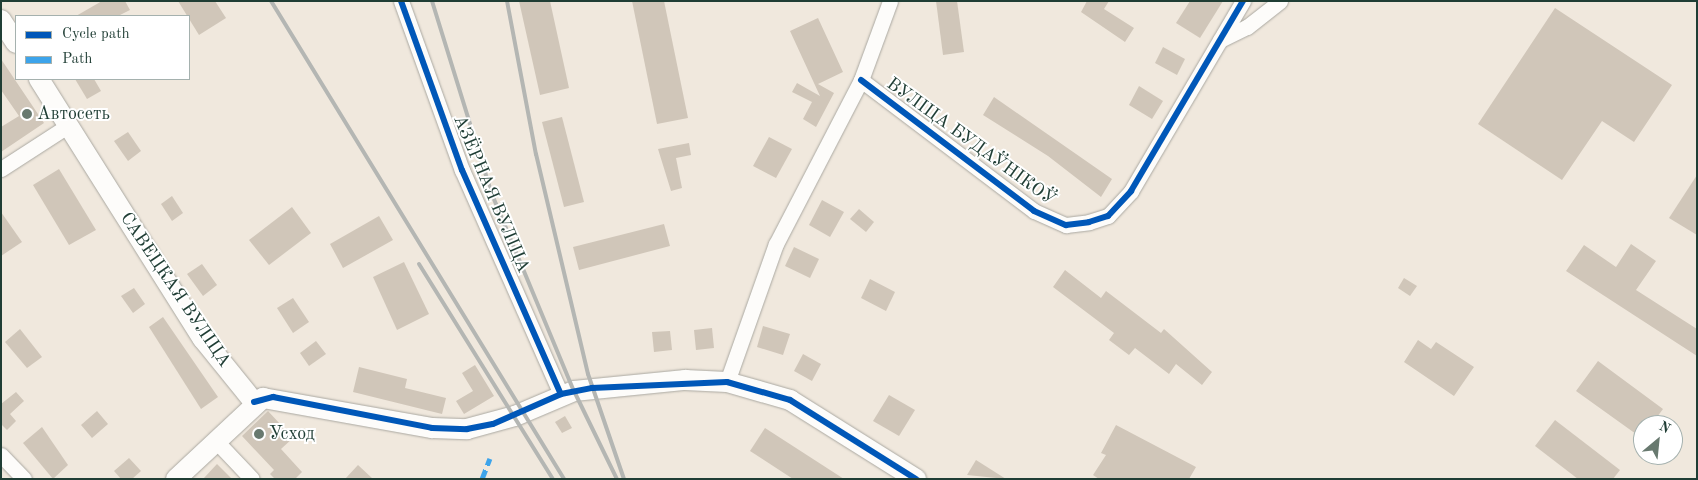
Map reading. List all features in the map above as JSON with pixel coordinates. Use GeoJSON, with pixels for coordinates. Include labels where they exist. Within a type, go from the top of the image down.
{"type":"FeatureCollection","features":[{"type":"Feature","properties":{"kind":"street","name":"АЗЁРНАЯ ВУЛІЦА"},"geometry":{"type":"LineString","coordinates":[[401,1],[462,170],[561,394]]}},
{"type":"Feature","properties":{"kind":"street","name":"ВУЛІЦА БУДАЎНІКОЎ"},"geometry":{"type":"LineString","coordinates":[[727,382],[776,244],[861,80],[890,1]]}},
{"type":"Feature","properties":{"kind":"street","name":"ВУЛІЦА БУДАЎНІКОЎ"},"geometry":{"type":"LineString","coordinates":[[861,80],[1034,211],[1066,225],[1103,218],[1121,206],[1243,1]]}},
{"type":"Feature","properties":{"kind":"street"},"geometry":{"type":"LineString","coordinates":[[1220,40],[1247,27],[1280,1]]}},
{"type":"Feature","properties":{"kind":"street"},"geometry":{"type":"LineString","coordinates":[[1,20],[15,41]]}},
{"type":"Feature","properties":{"kind":"street","name":"САВЕЦКАЯ ВУЛІЦА"},"geometry":{"type":"LineString","coordinates":[[40,80],[203,339],[254,402]]}},
{"type":"Feature","properties":{"kind":"street"},"geometry":{"type":"LineString","coordinates":[[1,169],[69,125]]}},
{"type":"Feature","properties":{"kind":"street"},"geometry":{"type":"LineString","coordinates":[[176,479],[254,402],[273,397],[450,429],[493,424],[561,394],[685,380],[727,382],[790,400],[916,479]]}},
{"type":"Feature","properties":{"kind":"street"},"geometry":{"type":"LineString","coordinates":[[216,441],[252,479]]}},
{"type":"Feature","properties":{"kind":"street"},"geometry":{"type":"LineString","coordinates":[[1,455],[24,479]]}},
{"type":"Feature","properties":{"kind":"building"},"geometry":{"type":"Polygon","coordinates":[[[102,1],[125,1],[130,10],[120,15],[78,15],[102,1]]]}},
{"type":"Feature","properties":{"kind":"building"},"geometry":{"type":"Polygon","coordinates":[[[178,1],[215,1],[226,18],[199,35],[190,20],[190,15],[187,15],[178,1]]]}},
{"type":"Feature","properties":{"kind":"building"},"geometry":{"type":"Polygon","coordinates":[[[519,1],[550,1],[569,88],[540,95],[519,1]]]}},
{"type":"Feature","properties":{"kind":"building"},"geometry":{"type":"Polygon","coordinates":[[[632,1],[664,1],[688,118],[657,124],[632,1]]]}},
{"type":"Feature","properties":{"kind":"building"},"geometry":{"type":"Polygon","coordinates":[[[936,1],[957,1],[964,52],[943,55],[936,1]]]}},
{"type":"Feature","properties":{"kind":"building"},"geometry":{"type":"Polygon","coordinates":[[[1087,1],[1109,1],[1104,9],[1134,28],[1125,42],[1081,12],[1087,1]]]}},
{"type":"Feature","properties":{"kind":"building"},"geometry":{"type":"Polygon","coordinates":[[[1190,1],[1223,1],[1200,38],[1176,23],[1190,1]]]}},
{"type":"Feature","properties":{"kind":"building"},"geometry":{"type":"Polygon","coordinates":[[[1555,8],[1672,85],[1634,142],[1602,121],[1562,180],[1478,124],[1555,8]]]}},
{"type":"Feature","properties":{"kind":"building"},"geometry":{"type":"Polygon","coordinates":[[[818,18],[843,72],[818,84],[834,93],[816,127],[803,119],[812,102],[792,92],[797,83],[820,96],[790,31],[818,18]]]}},
{"type":"Feature","properties":{"kind":"building"},"geometry":{"type":"Polygon","coordinates":[[[1163,47],[1185,59],[1177,75],[1155,63],[1163,47]]]}},
{"type":"Feature","properties":{"kind":"building"},"geometry":{"type":"Polygon","coordinates":[[[1,59],[44,123],[1,152],[1,127],[19,116],[1,90],[1,59]]]}},
{"type":"Feature","properties":{"kind":"building"},"geometry":{"type":"Polygon","coordinates":[[[76,80],[95,80],[101,91],[87,99],[76,80]]]}},
{"type":"Feature","properties":{"kind":"building"},"geometry":{"type":"Polygon","coordinates":[[[1139,86],[1163,101],[1152,119],[1129,105],[1139,86]]]}},
{"type":"Feature","properties":{"kind":"building"},"geometry":{"type":"Polygon","coordinates":[[[994,97],[1112,179],[1101,197],[1048,156],[983,115],[994,97]]]}},
{"type":"Feature","properties":{"kind":"building"},"geometry":{"type":"Polygon","coordinates":[[[562,117],[584,202],[564,207],[542,122],[562,117]]]}},
{"type":"Feature","properties":{"kind":"building"},"geometry":{"type":"Polygon","coordinates":[[[128,132],[141,151],[128,161],[114,141],[128,132]]]}},
{"type":"Feature","properties":{"kind":"building"},"geometry":{"type":"Polygon","coordinates":[[[769,137],[792,149],[776,178],[753,166],[769,137]]]}},
{"type":"Feature","properties":{"kind":"building"},"geometry":{"type":"Polygon","coordinates":[[[689,143],[691,155],[676,158],[682,188],[671,191],[658,149],[689,143]]]}},
{"type":"Feature","properties":{"kind":"building"},"geometry":{"type":"Polygon","coordinates":[[[59,169],[96,230],[69,245],[33,185],[59,169]]]}},
{"type":"Feature","properties":{"kind":"building"},"geometry":{"type":"Polygon","coordinates":[[[1697,175],[1697,235],[1669,218],[1697,175]]]}},
{"type":"Feature","properties":{"kind":"building"},"geometry":{"type":"Polygon","coordinates":[[[172,196],[183,213],[172,221],[161,204],[172,196]]]}},
{"type":"Feature","properties":{"kind":"building"},"geometry":{"type":"Polygon","coordinates":[[[822,200],[844,212],[830,237],[809,225],[822,200]]]}},
{"type":"Feature","properties":{"kind":"building"},"geometry":{"type":"Polygon","coordinates":[[[292,207],[311,233],[269,265],[249,240],[292,207]]]}},
{"type":"Feature","properties":{"kind":"building"},"geometry":{"type":"Polygon","coordinates":[[[859,209],[874,222],[866,232],[850,219],[859,209]]]}},
{"type":"Feature","properties":{"kind":"building"},"geometry":{"type":"Polygon","coordinates":[[[1,212],[22,242],[1,256],[1,212]]]}},
{"type":"Feature","properties":{"kind":"building"},"geometry":{"type":"Polygon","coordinates":[[[379,216],[393,240],[343,268],[330,244],[379,216]]]}},
{"type":"Feature","properties":{"kind":"building"},"geometry":{"type":"Polygon","coordinates":[[[664,224],[670,246],[579,270],[573,247],[664,224]]]}},
{"type":"Feature","properties":{"kind":"building"},"geometry":{"type":"Polygon","coordinates":[[[1631,244],[1656,261],[1636,290],[1697,329],[1697,356],[1566,271],[1584,245],[1616,267],[1631,244]]]}},
{"type":"Feature","properties":{"kind":"building"},"geometry":{"type":"Polygon","coordinates":[[[794,247],[819,259],[810,278],[785,266],[794,247]]]}},
{"type":"Feature","properties":{"kind":"building"},"geometry":{"type":"Polygon","coordinates":[[[404,262],[429,314],[397,330],[373,277],[404,262]]]}},
{"type":"Feature","properties":{"kind":"building"},"geometry":{"type":"Polygon","coordinates":[[[202,264],[217,285],[203,296],[187,274],[202,264]]]}},
{"type":"Feature","properties":{"kind":"building"},"geometry":{"type":"Polygon","coordinates":[[[1065,270],[1101,298],[1106,291],[1161,333],[1164,329],[1212,372],[1202,385],[1176,364],[1169,374],[1135,348],[1129,355],[1109,340],[1114,333],[1053,287],[1065,270]]]}},
{"type":"Feature","properties":{"kind":"building"},"geometry":{"type":"Polygon","coordinates":[[[1404,278],[1417,286],[1410,296],[1398,288],[1404,278]]]}},
{"type":"Feature","properties":{"kind":"building"},"geometry":{"type":"Polygon","coordinates":[[[870,279],[895,292],[886,311],[861,298],[870,279]]]}},
{"type":"Feature","properties":{"kind":"building"},"geometry":{"type":"Polygon","coordinates":[[[134,288],[145,304],[133,313],[121,296],[134,288]]]}},
{"type":"Feature","properties":{"kind":"building"},"geometry":{"type":"Polygon","coordinates":[[[293,298],[309,322],[293,333],[277,308],[293,298]]]}},
{"type":"Feature","properties":{"kind":"building"},"geometry":{"type":"Polygon","coordinates":[[[163,317],[218,397],[201,409],[149,327],[163,317]]]}},
{"type":"Feature","properties":{"kind":"building"},"geometry":{"type":"Polygon","coordinates":[[[763,326],[790,334],[783,355],[757,347],[763,326]]]}},
{"type":"Feature","properties":{"kind":"building"},"geometry":{"type":"Polygon","coordinates":[[[712,328],[714,348],[696,350],[694,330],[712,328]]]}},
{"type":"Feature","properties":{"kind":"building"},"geometry":{"type":"Polygon","coordinates":[[[20,329],[42,357],[27,368],[5,342],[20,329]]]}},
{"type":"Feature","properties":{"kind":"building"},"geometry":{"type":"Polygon","coordinates":[[[670,331],[672,350],[654,352],[652,332],[670,331]]]}},
{"type":"Feature","properties":{"kind":"building"},"geometry":{"type":"Polygon","coordinates":[[[1418,340],[1431,349],[1436,342],[1474,367],[1454,396],[1404,362],[1418,340]]]}},
{"type":"Feature","properties":{"kind":"building"},"geometry":{"type":"Polygon","coordinates":[[[316,341],[326,354],[309,366],[300,353],[316,341]]]}},
{"type":"Feature","properties":{"kind":"building"},"geometry":{"type":"Polygon","coordinates":[[[803,354],[821,364],[812,381],[794,371],[803,354]]]}},
{"type":"Feature","properties":{"kind":"building"},"geometry":{"type":"Polygon","coordinates":[[[1598,361],[1663,409],[1658,415],[1633,415],[1633,432],[1576,391],[1598,361]]]}},
{"type":"Feature","properties":{"kind":"building"},"geometry":{"type":"Polygon","coordinates":[[[475,365],[494,396],[464,414],[456,401],[473,391],[462,373],[475,365]]]}},
{"type":"Feature","properties":{"kind":"building"},"geometry":{"type":"Polygon","coordinates":[[[359,367],[407,379],[405,388],[446,398],[442,414],[353,392],[359,367]]]}},
{"type":"Feature","properties":{"kind":"building"},"geometry":{"type":"Polygon","coordinates":[[[16,392],[24,401],[10,414],[16,421],[7,430],[1,424],[1,404],[16,392]]]}},
{"type":"Feature","properties":{"kind":"building"},"geometry":{"type":"Polygon","coordinates":[[[889,395],[915,410],[899,436],[873,421],[889,395]]]}},
{"type":"Feature","properties":{"kind":"building"},"geometry":{"type":"Polygon","coordinates":[[[97,411],[108,424],[92,438],[81,425],[97,411]]]}},
{"type":"Feature","properties":{"kind":"building"},"geometry":{"type":"Polygon","coordinates":[[[268,411],[293,438],[281,449],[302,472],[295,479],[275,479],[270,474],[274,470],[242,436],[268,411]]]}},
{"type":"Feature","properties":{"kind":"building"},"geometry":{"type":"Polygon","coordinates":[[[565,416],[572,428],[562,433],[555,422],[565,416]]]}},
{"type":"Feature","properties":{"kind":"building"},"geometry":{"type":"Polygon","coordinates":[[[1555,420],[1620,470],[1613,479],[1578,479],[1535,446],[1555,420]]]}},
{"type":"Feature","properties":{"kind":"building"},"geometry":{"type":"Polygon","coordinates":[[[1116,425],[1196,467],[1189,479],[1099,479],[1093,475],[1106,455],[1101,453],[1116,425]]]}},
{"type":"Feature","properties":{"kind":"building"},"geometry":{"type":"Polygon","coordinates":[[[42,427],[68,465],[53,479],[23,443],[42,427]]]}},
{"type":"Feature","properties":{"kind":"building"},"geometry":{"type":"Polygon","coordinates":[[[765,428],[844,479],[793,479],[750,451],[765,428]]]}},
{"type":"Feature","properties":{"kind":"building"},"geometry":{"type":"Polygon","coordinates":[[[129,458],[141,471],[132,479],[121,479],[114,471],[129,458]]]}},
{"type":"Feature","properties":{"kind":"building"},"geometry":{"type":"Polygon","coordinates":[[[976,460],[1006,479],[967,475],[976,460]]]}},
{"type":"Feature","properties":{"kind":"building"},"geometry":{"type":"Polygon","coordinates":[[[217,464],[232,479],[203,479],[217,464]]]}},
{"type":"Feature","properties":{"kind":"building"},"geometry":{"type":"Polygon","coordinates":[[[358,465],[373,479],[345,479],[358,465]]]}},
{"type":"Feature","properties":{"kind":"railway"},"geometry":{"type":"LineString","coordinates":[[271,1],[564,479]]}},
{"type":"Feature","properties":{"kind":"railway"},"geometry":{"type":"LineString","coordinates":[[432,1],[491,192],[574,391],[617,479]]}},
{"type":"Feature","properties":{"kind":"railway"},"geometry":{"type":"LineString","coordinates":[[507,1],[536,154],[588,374],[624,479]]}},
{"type":"Feature","properties":{"kind":"railway"},"geometry":{"type":"LineString","coordinates":[[419,264],[553,479]]}},
{"type":"Feature","properties":{"kind":"marked path"},"geometry":{"type":"LineString","coordinates":[[482,479],[490,458]]}},
{"type":"Feature","properties":{"kind":"cycle path"},"geometry":{"type":"LineString","coordinates":[[401,1],[462,170],[561,394]]}},
{"type":"Feature","properties":{"kind":"cycle path"},"geometry":{"type":"LineString","coordinates":[[861,80],[1034,211],[1066,225],[1089,222],[1108,216],[1131,191],[1243,1]]}},
{"type":"Feature","properties":{"kind":"cycle path"},"geometry":{"type":"LineString","coordinates":[[254,402],[273,397],[432,428],[467,429],[493,424],[561,394],[592,388],[727,382],[790,400],[916,479]]}},
{"type":"Feature","properties":{"kind":"place","name":"Автосеть"},"geometry":{"type":"Point","coordinates":[27,114]}},
{"type":"Feature","properties":{"kind":"place","name":"Усход"},"geometry":{"type":"Point","coordinates":[259,434]}}]}
